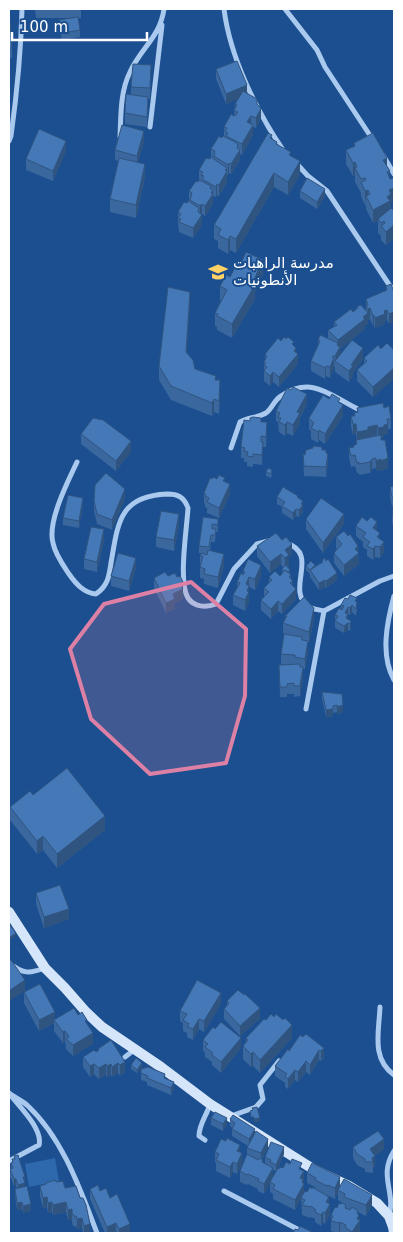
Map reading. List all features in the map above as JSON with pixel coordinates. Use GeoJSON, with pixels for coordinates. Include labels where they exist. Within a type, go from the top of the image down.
{"type":"FeatureCollection","features":[{"type":"Feature","properties":{"kind":"street"},"geometry":{"type":"LineString","coordinates":[[9,141],[18,77],[22,9]]}},
{"type":"Feature","properties":{"kind":"street"},"geometry":{"type":"LineString","coordinates":[[150,127],[164,9]]}},
{"type":"Feature","properties":{"kind":"street"},"geometry":{"type":"LineString","coordinates":[[224,9],[230,45],[267,126],[287,155]]}},
{"type":"Feature","properties":{"kind":"street"},"geometry":{"type":"LineString","coordinates":[[285,9],[317,50],[325,67],[376,145]]}},
{"type":"Feature","properties":{"kind":"street"},"geometry":{"type":"LineString","coordinates":[[120,142],[124,88],[130,72],[155,36],[162,22]]}},
{"type":"Feature","properties":{"kind":"street"},"geometry":{"type":"LineString","coordinates":[[381,152],[394,174]]}},
{"type":"Feature","properties":{"kind":"street"},"geometry":{"type":"LineString","coordinates":[[292,160],[327,191],[394,292]]}},
{"type":"Feature","properties":{"kind":"street"},"geometry":{"type":"LineString","coordinates":[[231,448],[240,422],[249,417],[259,417],[269,412],[278,398],[296,387],[325,390],[368,414]]}},
{"type":"Feature","properties":{"kind":"street"},"geometry":{"type":"LineString","coordinates":[[77,462],[60,501],[52,527],[52,541],[63,565],[72,578],[81,588],[89,593],[96,594],[107,583],[119,524],[125,511],[138,500],[173,494],[182,497],[188,508],[184,547],[185,592],[188,599],[200,606],[205,607],[216,604],[234,569],[256,544],[278,541],[291,544],[302,556],[303,564],[298,589],[309,607],[324,611],[380,581],[394,576]]}},
{"type":"Feature","properties":{"kind":"street"},"geometry":{"type":"LineString","coordinates":[[394,596],[386,653],[388,666],[394,680]]}},
{"type":"Feature","properties":{"kind":"street"},"geometry":{"type":"LineString","coordinates":[[306,709],[324,611]]}},
{"type":"Feature","properties":{"kind":"street"},"geometry":{"type":"LineString","coordinates":[[9,912],[45,968],[102,1027],[162,1067],[210,1104],[313,1169],[349,1186],[377,1203],[389,1216],[394,1227],[394,1233]]}},
{"type":"Feature","properties":{"kind":"street"},"geometry":{"type":"LineString","coordinates":[[9,963],[30,974],[45,968]]}},
{"type":"Feature","properties":{"kind":"street"},"geometry":{"type":"LineString","coordinates":[[380,1007],[378,1051],[384,1066],[394,1075]]}},
{"type":"Feature","properties":{"kind":"street"},"geometry":{"type":"LineString","coordinates":[[125,1057],[134,1050]]}},
{"type":"Feature","properties":{"kind":"street"},"geometry":{"type":"LineString","coordinates":[[231,1117],[256,1107],[262,1099],[260,1085],[282,1058]]}},
{"type":"Feature","properties":{"kind":"street"},"geometry":{"type":"LineString","coordinates":[[9,1161],[39,1145],[40,1140],[34,1124],[10,1094]]}},
{"type":"Feature","properties":{"kind":"street"},"geometry":{"type":"LineString","coordinates":[[10,1094],[26,1104],[51,1132],[63,1152],[96,1233]]}},
{"type":"Feature","properties":{"kind":"street"},"geometry":{"type":"LineString","coordinates":[[204,1140],[199,1136],[199,1129],[208,1113],[210,1104]]}},
{"type":"Feature","properties":{"kind":"street"},"geometry":{"type":"LineString","coordinates":[[389,1216],[392,1206],[388,1186],[387,1164],[394,1151]]}},
{"type":"Feature","properties":{"kind":"street"},"geometry":{"type":"LineString","coordinates":[[224,1190],[305,1233]]}},
{"type":"Feature","properties":{"kind":"highlighted area"},"geometry":{"type":"Polygon","coordinates":[[[191,582],[246,629],[245,696],[226,763],[150,774],[91,719],[70,649],[104,604],[191,582]]]}},
{"type":"Feature","properties":{"kind":"shaded area"},"geometry":{"type":"Polygon","coordinates":[[[55,1158],[59,1181],[29,1187],[25,1164],[55,1158]]]}},
{"type":"Feature","properties":{"kind":"building"},"geometry":{"type":"Polygon","coordinates":[[[9,9],[12,48],[9,48],[9,9]]]}},
{"type":"Feature","properties":{"kind":"building"},"geometry":{"type":"Polygon","coordinates":[[[78,17],[80,30],[62,33],[59,20],[78,17]]]}},
{"type":"Feature","properties":{"kind":"building"},"geometry":{"type":"Polygon","coordinates":[[[237,61],[247,85],[226,94],[216,69],[237,61]]]}},
{"type":"Feature","properties":{"kind":"building"},"geometry":{"type":"Polygon","coordinates":[[[133,64],[151,65],[150,88],[131,87],[133,64]]]}},
{"type":"Feature","properties":{"kind":"building"},"geometry":{"type":"Polygon","coordinates":[[[243,91],[257,99],[257,104],[261,108],[256,118],[251,116],[247,122],[253,125],[242,144],[226,136],[228,133],[225,131],[227,128],[224,127],[231,114],[234,116],[238,112],[234,110],[237,105],[235,104],[243,91]]]}},
{"type":"Feature","properties":{"kind":"building"},"geometry":{"type":"Polygon","coordinates":[[[126,94],[148,97],[147,117],[125,113],[126,94]]]}},
{"type":"Feature","properties":{"kind":"building"},"geometry":{"type":"Polygon","coordinates":[[[122,125],[144,131],[137,156],[115,150],[122,125]]]}},
{"type":"Feature","properties":{"kind":"building"},"geometry":{"type":"Polygon","coordinates":[[[39,129],[66,141],[53,171],[26,159],[39,129]]]}},
{"type":"Feature","properties":{"kind":"building"},"geometry":{"type":"Polygon","coordinates":[[[268,133],[272,135],[270,138],[277,142],[276,144],[291,152],[289,155],[300,161],[288,182],[274,173],[236,239],[230,236],[228,240],[218,235],[221,229],[214,225],[268,133]]]}},
{"type":"Feature","properties":{"kind":"building"},"geometry":{"type":"Polygon","coordinates":[[[373,133],[387,158],[383,160],[390,171],[387,172],[390,179],[394,178],[394,188],[389,190],[391,194],[387,197],[390,201],[373,210],[366,196],[370,194],[368,190],[365,191],[361,182],[366,180],[365,178],[361,179],[355,168],[357,167],[355,162],[353,163],[346,150],[355,146],[354,143],[373,133]]]}},
{"type":"Feature","properties":{"kind":"building"},"geometry":{"type":"Polygon","coordinates":[[[219,136],[221,138],[223,136],[238,145],[237,148],[240,150],[231,164],[229,163],[228,165],[214,156],[215,151],[211,149],[219,136]]]}},
{"type":"Feature","properties":{"kind":"building"},"geometry":{"type":"Polygon","coordinates":[[[211,157],[227,168],[219,185],[217,184],[216,187],[202,179],[204,176],[201,175],[203,172],[199,170],[206,158],[210,159],[211,157]]]}},
{"type":"Feature","properties":{"kind":"building"},"geometry":{"type":"Polygon","coordinates":[[[119,158],[145,164],[136,205],[110,199],[119,158]]]}},
{"type":"Feature","properties":{"kind":"building"},"geometry":{"type":"Polygon","coordinates":[[[307,178],[325,189],[317,202],[300,191],[307,178]]]}},
{"type":"Feature","properties":{"kind":"building"},"geometry":{"type":"Polygon","coordinates":[[[199,180],[211,186],[210,188],[213,190],[211,193],[213,194],[205,206],[202,204],[200,206],[190,200],[192,193],[189,191],[196,181],[198,182],[199,180]]]}},
{"type":"Feature","properties":{"kind":"building"},"geometry":{"type":"Polygon","coordinates":[[[188,201],[199,208],[198,212],[202,215],[193,228],[179,222],[181,219],[178,218],[181,214],[178,212],[184,202],[187,203],[188,201]]]}},
{"type":"Feature","properties":{"kind":"building"},"geometry":{"type":"Polygon","coordinates":[[[391,208],[394,211],[394,225],[386,232],[381,226],[385,223],[384,221],[381,223],[378,219],[391,208]]]}},
{"type":"Feature","properties":{"kind":"building"},"geometry":{"type":"Polygon","coordinates":[[[246,252],[263,260],[252,284],[255,285],[232,324],[215,313],[227,290],[220,286],[226,275],[230,277],[238,262],[241,263],[246,252]]]}},
{"type":"Feature","properties":{"kind":"building"},"geometry":{"type":"Polygon","coordinates":[[[391,284],[394,292],[394,312],[389,314],[387,310],[384,311],[385,314],[375,318],[370,308],[368,309],[366,306],[368,305],[366,299],[387,290],[386,286],[391,284]]]}},
{"type":"Feature","properties":{"kind":"building"},"geometry":{"type":"Polygon","coordinates":[[[168,287],[190,292],[186,352],[193,360],[195,369],[216,376],[215,380],[220,380],[219,401],[214,399],[212,403],[171,386],[159,366],[168,287]]]}},
{"type":"Feature","properties":{"kind":"building"},"geometry":{"type":"Polygon","coordinates":[[[361,305],[368,313],[363,317],[365,319],[338,340],[328,330],[337,325],[334,322],[351,309],[353,312],[358,308],[356,307],[361,305]]]}},
{"type":"Feature","properties":{"kind":"building"},"geometry":{"type":"Polygon","coordinates":[[[320,335],[338,343],[337,345],[340,347],[335,356],[332,357],[334,358],[330,367],[326,366],[325,368],[311,361],[320,341],[318,340],[320,335]]]}},
{"type":"Feature","properties":{"kind":"building"},"geometry":{"type":"Polygon","coordinates":[[[284,337],[286,339],[288,337],[294,342],[292,344],[296,348],[294,351],[298,354],[279,377],[273,372],[270,376],[264,371],[267,367],[264,365],[267,356],[265,354],[278,338],[281,341],[284,337]]]}},
{"type":"Feature","properties":{"kind":"building"},"geometry":{"type":"Polygon","coordinates":[[[352,340],[363,348],[349,371],[335,361],[352,340]]]}},
{"type":"Feature","properties":{"kind":"building"},"geometry":{"type":"Polygon","coordinates":[[[387,343],[394,350],[394,368],[373,387],[357,370],[367,361],[364,358],[378,345],[381,349],[387,343]]]}},
{"type":"Feature","properties":{"kind":"building"},"geometry":{"type":"Polygon","coordinates":[[[293,387],[307,394],[297,412],[300,413],[293,425],[287,422],[285,425],[279,422],[281,418],[278,417],[280,413],[276,411],[287,388],[291,390],[293,387]]]}},
{"type":"Feature","properties":{"kind":"building"},"geometry":{"type":"Polygon","coordinates":[[[332,394],[340,399],[338,402],[343,405],[325,434],[311,428],[314,423],[309,418],[323,395],[329,399],[332,394]]]}},
{"type":"Feature","properties":{"kind":"building"},"geometry":{"type":"Polygon","coordinates":[[[383,403],[384,408],[389,406],[391,419],[387,419],[388,424],[378,428],[377,425],[368,427],[368,430],[357,432],[356,424],[353,424],[351,416],[355,416],[354,413],[358,412],[357,408],[383,403]]]}},
{"type":"Feature","properties":{"kind":"building"},"geometry":{"type":"Polygon","coordinates":[[[93,418],[103,420],[131,441],[116,461],[81,434],[93,418]]]}},
{"type":"Feature","properties":{"kind":"building"},"geometry":{"type":"Polygon","coordinates":[[[250,418],[261,418],[261,422],[267,422],[266,437],[261,436],[261,442],[263,442],[262,455],[253,454],[253,457],[247,456],[248,452],[244,451],[245,448],[241,447],[244,420],[250,421],[250,418]]]}},
{"type":"Feature","properties":{"kind":"building"},"geometry":{"type":"Polygon","coordinates":[[[381,435],[381,440],[385,440],[388,458],[376,461],[376,458],[370,462],[357,463],[355,455],[351,456],[349,448],[357,444],[356,440],[381,435]]]}},
{"type":"Feature","properties":{"kind":"building"},"geometry":{"type":"Polygon","coordinates":[[[313,446],[322,447],[322,450],[326,450],[328,454],[326,467],[304,466],[303,454],[305,455],[306,450],[313,448],[313,446]]]}},
{"type":"Feature","properties":{"kind":"building"},"geometry":{"type":"Polygon","coordinates":[[[268,468],[272,470],[271,474],[266,472],[268,468]]]}},
{"type":"Feature","properties":{"kind":"building"},"geometry":{"type":"Polygon","coordinates":[[[106,473],[125,489],[112,520],[97,514],[94,501],[95,485],[106,473]]]}},
{"type":"Feature","properties":{"kind":"building"},"geometry":{"type":"Polygon","coordinates":[[[219,475],[225,478],[223,481],[230,484],[219,508],[207,502],[209,498],[204,493],[210,478],[217,479],[219,475]]]}},
{"type":"Feature","properties":{"kind":"building"},"geometry":{"type":"Polygon","coordinates":[[[394,486],[394,497],[392,497],[390,487],[394,486]]]}},
{"type":"Feature","properties":{"kind":"building"},"geometry":{"type":"Polygon","coordinates":[[[283,487],[303,501],[301,504],[303,505],[299,510],[296,509],[293,513],[282,506],[285,502],[277,497],[283,487]]]}},
{"type":"Feature","properties":{"kind":"building"},"geometry":{"type":"Polygon","coordinates":[[[68,495],[83,498],[79,521],[63,518],[68,495]]]}},
{"type":"Feature","properties":{"kind":"building"},"geometry":{"type":"Polygon","coordinates":[[[321,498],[344,514],[323,543],[306,519],[321,498]]]}},
{"type":"Feature","properties":{"kind":"building"},"geometry":{"type":"Polygon","coordinates":[[[161,511],[179,514],[174,540],[156,537],[161,511]]]}},
{"type":"Feature","properties":{"kind":"building"},"geometry":{"type":"Polygon","coordinates":[[[203,517],[218,519],[218,525],[212,524],[212,529],[216,529],[215,535],[211,535],[209,547],[199,546],[203,517]]]}},
{"type":"Feature","properties":{"kind":"building"},"geometry":{"type":"Polygon","coordinates":[[[362,517],[367,521],[371,517],[377,522],[373,528],[380,533],[377,537],[384,542],[380,547],[375,546],[373,549],[367,546],[370,542],[363,537],[366,533],[356,526],[362,517]]]}},
{"type":"Feature","properties":{"kind":"building"},"geometry":{"type":"Polygon","coordinates":[[[91,527],[104,529],[97,562],[84,559],[91,527]]]}},
{"type":"Feature","properties":{"kind":"building"},"geometry":{"type":"Polygon","coordinates":[[[344,531],[348,536],[350,534],[358,546],[355,549],[359,553],[344,565],[334,553],[342,544],[336,537],[344,531]]]}},
{"type":"Feature","properties":{"kind":"building"},"geometry":{"type":"Polygon","coordinates":[[[276,533],[282,540],[286,537],[292,544],[285,550],[289,555],[285,558],[281,554],[270,562],[257,546],[276,533]]]}},
{"type":"Feature","properties":{"kind":"building"},"geometry":{"type":"Polygon","coordinates":[[[208,550],[224,554],[218,577],[204,574],[205,569],[200,567],[203,556],[200,556],[201,553],[207,555],[208,550]]]}},
{"type":"Feature","properties":{"kind":"building"},"geometry":{"type":"Polygon","coordinates":[[[118,553],[136,558],[129,581],[111,576],[118,553]]]}},
{"type":"Feature","properties":{"kind":"building"},"geometry":{"type":"Polygon","coordinates":[[[325,558],[326,561],[328,559],[337,573],[326,581],[319,583],[310,570],[323,562],[322,560],[325,558]]]}},
{"type":"Feature","properties":{"kind":"building"},"geometry":{"type":"Polygon","coordinates":[[[248,559],[261,565],[255,579],[249,577],[246,584],[249,586],[247,591],[249,592],[245,600],[233,595],[240,583],[237,582],[241,573],[243,575],[245,572],[243,571],[248,559]]]}},
{"type":"Feature","properties":{"kind":"building"},"geometry":{"type":"Polygon","coordinates":[[[311,561],[315,565],[310,570],[306,566],[311,561]]]}},
{"type":"Feature","properties":{"kind":"building"},"geometry":{"type":"Polygon","coordinates":[[[286,565],[290,570],[288,572],[282,569],[286,565]]]}},
{"type":"Feature","properties":{"kind":"building"},"geometry":{"type":"Polygon","coordinates":[[[285,570],[291,575],[289,577],[293,581],[290,583],[296,589],[282,604],[278,601],[271,609],[261,600],[269,592],[264,588],[272,580],[269,577],[275,571],[280,576],[285,570]]]}},
{"type":"Feature","properties":{"kind":"building"},"geometry":{"type":"Polygon","coordinates":[[[165,572],[168,576],[175,573],[177,577],[180,576],[183,582],[180,583],[183,589],[173,594],[175,599],[166,603],[154,578],[165,572]]]}},
{"type":"Feature","properties":{"kind":"building"},"geometry":{"type":"Polygon","coordinates":[[[350,595],[357,598],[355,601],[357,602],[356,609],[352,605],[350,608],[348,607],[345,613],[348,614],[346,618],[351,621],[350,624],[348,623],[344,626],[335,621],[338,616],[335,615],[339,608],[342,610],[344,606],[341,605],[345,598],[348,599],[350,595]]]}},
{"type":"Feature","properties":{"kind":"building"},"geometry":{"type":"Polygon","coordinates":[[[304,597],[314,608],[309,632],[283,623],[287,616],[285,616],[304,597]]]}},
{"type":"Feature","properties":{"kind":"building"},"geometry":{"type":"Polygon","coordinates":[[[284,634],[302,637],[302,640],[308,641],[305,659],[295,657],[295,655],[281,654],[284,634]]]}},
{"type":"Feature","properties":{"kind":"building"},"geometry":{"type":"Polygon","coordinates":[[[300,664],[300,667],[303,667],[300,686],[294,686],[294,683],[287,684],[287,687],[280,687],[279,665],[300,664]]]}},
{"type":"Feature","properties":{"kind":"building"},"geometry":{"type":"Polygon","coordinates":[[[322,692],[342,694],[343,705],[333,706],[333,709],[326,710],[322,692]]]}},
{"type":"Feature","properties":{"kind":"building"},"geometry":{"type":"Polygon","coordinates":[[[67,768],[105,816],[57,854],[43,836],[37,841],[10,807],[30,791],[33,795],[67,768]]]}},
{"type":"Feature","properties":{"kind":"building"},"geometry":{"type":"Polygon","coordinates":[[[60,885],[69,909],[44,917],[36,893],[60,885]]]}},
{"type":"Feature","properties":{"kind":"building"},"geometry":{"type":"Polygon","coordinates":[[[9,926],[16,933],[9,938],[9,926]]]}},
{"type":"Feature","properties":{"kind":"building"},"geometry":{"type":"Polygon","coordinates":[[[11,960],[25,980],[9,991],[9,961],[11,960]]]}},
{"type":"Feature","properties":{"kind":"building"},"geometry":{"type":"Polygon","coordinates":[[[197,980],[221,993],[204,1021],[199,1019],[193,1029],[187,1026],[189,1024],[183,1020],[187,1014],[180,1011],[197,980]]]}},
{"type":"Feature","properties":{"kind":"building"},"geometry":{"type":"Polygon","coordinates":[[[40,984],[55,1012],[39,1020],[24,992],[40,984]]]}},
{"type":"Feature","properties":{"kind":"building"},"geometry":{"type":"Polygon","coordinates":[[[238,990],[260,1008],[240,1026],[224,1009],[229,1003],[227,1001],[238,990]]]}},
{"type":"Feature","properties":{"kind":"building"},"geometry":{"type":"Polygon","coordinates":[[[74,1008],[78,1015],[82,1012],[87,1020],[85,1021],[93,1033],[73,1045],[66,1039],[69,1037],[65,1031],[63,1032],[54,1020],[74,1008]]]}},
{"type":"Feature","properties":{"kind":"building"},"geometry":{"type":"Polygon","coordinates":[[[271,1014],[274,1017],[276,1014],[283,1020],[285,1018],[292,1025],[260,1060],[253,1052],[251,1054],[243,1046],[248,1040],[246,1038],[271,1014]]]}},
{"type":"Feature","properties":{"kind":"building"},"geometry":{"type":"Polygon","coordinates":[[[221,1022],[241,1038],[221,1062],[205,1047],[208,1044],[203,1040],[213,1027],[215,1029],[221,1022]]]}},
{"type":"Feature","properties":{"kind":"building"},"geometry":{"type":"Polygon","coordinates":[[[306,1034],[324,1048],[321,1051],[319,1050],[310,1065],[306,1061],[298,1072],[295,1070],[288,1079],[285,1076],[287,1074],[275,1066],[300,1035],[303,1037],[306,1034]]]}},
{"type":"Feature","properties":{"kind":"building"},"geometry":{"type":"Polygon","coordinates":[[[111,1040],[125,1062],[120,1065],[118,1063],[112,1067],[111,1064],[107,1066],[106,1064],[99,1068],[94,1064],[90,1066],[83,1057],[94,1050],[96,1052],[111,1040]]]}},
{"type":"Feature","properties":{"kind":"building"},"geometry":{"type":"Polygon","coordinates":[[[136,1058],[142,1063],[137,1070],[131,1065],[136,1058]]]}},
{"type":"Feature","properties":{"kind":"building"},"geometry":{"type":"Polygon","coordinates":[[[148,1067],[165,1074],[164,1078],[174,1082],[171,1088],[147,1078],[148,1076],[141,1073],[141,1069],[148,1067]]]}},
{"type":"Feature","properties":{"kind":"building"},"geometry":{"type":"Polygon","coordinates":[[[257,1107],[260,1118],[254,1119],[254,1117],[251,1117],[250,1111],[253,1110],[252,1108],[257,1107]]]}},
{"type":"Feature","properties":{"kind":"building"},"geometry":{"type":"Polygon","coordinates":[[[215,1112],[227,1118],[223,1124],[211,1118],[215,1112]]]}},
{"type":"Feature","properties":{"kind":"building"},"geometry":{"type":"Polygon","coordinates":[[[233,1115],[255,1129],[249,1139],[232,1129],[235,1123],[230,1119],[233,1115]]]}},
{"type":"Feature","properties":{"kind":"building"},"geometry":{"type":"Polygon","coordinates":[[[256,1131],[268,1139],[261,1153],[247,1148],[256,1131]]]}},
{"type":"Feature","properties":{"kind":"building"},"geometry":{"type":"Polygon","coordinates":[[[378,1131],[384,1139],[370,1149],[375,1156],[372,1158],[373,1162],[365,1162],[365,1159],[357,1154],[353,1147],[378,1131]]]}},
{"type":"Feature","properties":{"kind":"building"},"geometry":{"type":"Polygon","coordinates":[[[227,1138],[240,1145],[237,1151],[242,1153],[237,1164],[233,1162],[230,1167],[216,1160],[219,1154],[215,1152],[221,1139],[226,1141],[227,1138]]]}},
{"type":"Feature","properties":{"kind":"building"},"geometry":{"type":"Polygon","coordinates":[[[271,1142],[284,1147],[276,1165],[265,1157],[271,1142]]]}},
{"type":"Feature","properties":{"kind":"building"},"geometry":{"type":"Polygon","coordinates":[[[247,1154],[258,1160],[259,1158],[263,1160],[262,1162],[273,1168],[264,1184],[258,1181],[259,1179],[240,1171],[247,1154]]]}},
{"type":"Feature","properties":{"kind":"building"},"geometry":{"type":"Polygon","coordinates":[[[18,1155],[25,1183],[18,1185],[10,1169],[13,1168],[12,1159],[15,1159],[14,1156],[18,1155]]]}},
{"type":"Feature","properties":{"kind":"building"},"geometry":{"type":"Polygon","coordinates":[[[292,1159],[302,1163],[299,1169],[304,1171],[300,1178],[303,1179],[302,1182],[304,1184],[295,1200],[273,1189],[275,1185],[270,1182],[278,1168],[283,1168],[286,1162],[290,1164],[292,1159]]]}},
{"type":"Feature","properties":{"kind":"building"},"geometry":{"type":"Polygon","coordinates":[[[312,1163],[340,1177],[335,1188],[315,1180],[316,1178],[307,1173],[312,1163]]]}},
{"type":"Feature","properties":{"kind":"building"},"geometry":{"type":"Polygon","coordinates":[[[344,1179],[372,1195],[366,1205],[344,1197],[345,1194],[338,1190],[344,1179]]]}},
{"type":"Feature","properties":{"kind":"building"},"geometry":{"type":"Polygon","coordinates":[[[55,1180],[56,1182],[63,1181],[65,1188],[76,1186],[80,1198],[83,1198],[86,1205],[90,1224],[84,1226],[82,1218],[77,1219],[72,1213],[72,1209],[68,1210],[66,1202],[53,1205],[52,1202],[48,1203],[47,1197],[43,1198],[40,1186],[55,1180]]]}},
{"type":"Feature","properties":{"kind":"building"},"geometry":{"type":"Polygon","coordinates":[[[98,1185],[100,1191],[106,1188],[110,1198],[117,1194],[130,1224],[119,1229],[116,1223],[107,1227],[90,1189],[98,1185]]]}},
{"type":"Feature","properties":{"kind":"building"},"geometry":{"type":"Polygon","coordinates":[[[27,1186],[31,1204],[23,1206],[22,1202],[17,1203],[15,1189],[27,1186]]]}},
{"type":"Feature","properties":{"kind":"building"},"geometry":{"type":"Polygon","coordinates":[[[310,1187],[329,1197],[326,1202],[330,1204],[325,1213],[323,1212],[321,1215],[315,1212],[316,1210],[311,1206],[302,1205],[305,1200],[301,1198],[310,1187]]]}},
{"type":"Feature","properties":{"kind":"building"},"geometry":{"type":"Polygon","coordinates":[[[339,1203],[346,1205],[345,1208],[350,1210],[352,1207],[358,1211],[357,1219],[360,1220],[352,1232],[345,1227],[346,1225],[331,1221],[333,1216],[331,1215],[339,1203]]]}},
{"type":"Feature","properties":{"kind":"building"},"geometry":{"type":"Polygon","coordinates":[[[300,1226],[314,1233],[293,1233],[300,1226]]]}},
{"type":"Feature","properties":{"kind":"place","name":"مدرسة الراهبات الأنطونيات"},"geometry":{"type":"Point","coordinates":[218,272]}}]}
